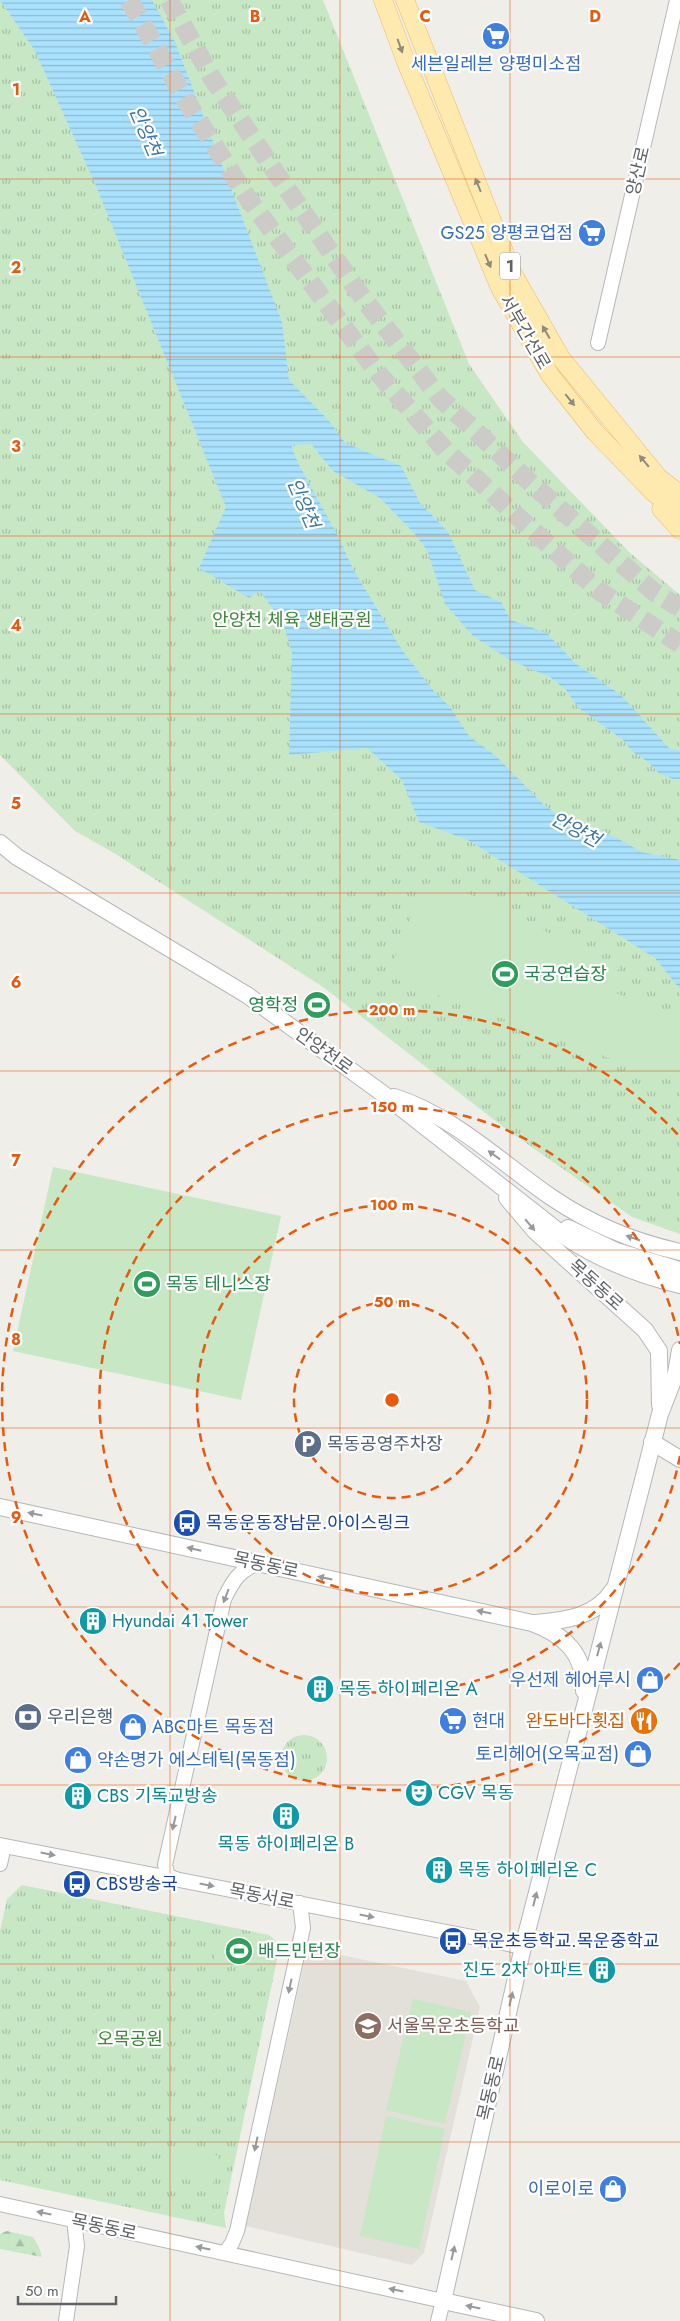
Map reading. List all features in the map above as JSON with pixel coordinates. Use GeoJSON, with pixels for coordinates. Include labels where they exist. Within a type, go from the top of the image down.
{"type":"FeatureCollection","features":[{"type":"Feature","properties":{"kind":"main road","name":"서부간선로"},"geometry":{"type":"LineString","coordinates":[[383,0],[406,62],[500,288],[550,375],[595,432],[655,484],[680,494]]}},
{"type":"Feature","properties":{"kind":"main road","name":"서부간선로"},"geometry":{"type":"LineString","coordinates":[[405,0],[513,274],[561,358],[680,515]]}},
{"type":"Feature","properties":{"kind":"main road"},"geometry":{"type":"LineString","coordinates":[[680,486],[655,484],[656,503],[680,530]]}},
{"type":"Feature","properties":{"kind":"main road","name":"안양천로"},"geometry":{"type":"LineString","coordinates":[[0,843],[18,857],[247,995],[382,1093],[535,1211],[567,1238],[592,1255],[623,1268],[680,1285]]}},
{"type":"Feature","properties":{"kind":"main road"},"geometry":{"type":"LineString","coordinates":[[382,1093],[413,1103],[445,1120],[552,1198],[591,1220],[631,1237],[680,1252]]}},
{"type":"Feature","properties":{"kind":"main road","name":"목동동로"},"geometry":{"type":"LineString","coordinates":[[487,1174],[535,1231],[628,1314],[656,1343],[660,1351],[660,1414]]}},
{"type":"Feature","properties":{"kind":"main road","name":"안양천로"},"geometry":{"type":"LineString","coordinates":[[535,1211],[616,1251],[680,1270]]}},
{"type":"Feature","properties":{"kind":"main road","name":"목동동로"},"geometry":{"type":"LineString","coordinates":[[536,2321],[443,2301],[523,1947],[652,1442],[660,1414],[676,1373],[680,1350]]}},
{"type":"Feature","properties":{"kind":"main road"},"geometry":{"type":"LineString","coordinates":[[652,1442],[680,1459]]}},
{"type":"Feature","properties":{"kind":"main road","name":"목동동로"},"geometry":{"type":"LineString","coordinates":[[0,1507],[532,1623],[563,1638],[580,1662],[584,1689],[578,1730]]}},
{"type":"Feature","properties":{"kind":"main road","name":"목동동로"},"geometry":{"type":"LineString","coordinates":[[532,1623],[554,1622],[580,1616],[600,1605],[608,1598],[615,1586]]}},
{"type":"Feature","properties":{"kind":"street","name":"양산로"},"geometry":{"type":"LineString","coordinates":[[598,343],[677,0]]}},
{"type":"Feature","properties":{"kind":"street"},"geometry":{"type":"LineString","coordinates":[[179,1880],[168,1876],[164,1865],[224,1599],[233,1581],[242,1570],[258,1563]]}},
{"type":"Feature","properties":{"kind":"street"},"geometry":{"type":"LineString","coordinates":[[0,1864],[2,1846]]}},
{"type":"Feature","properties":{"kind":"street","name":"목동서로"},"geometry":{"type":"LineString","coordinates":[[2,1846],[523,1947]]}},
{"type":"Feature","properties":{"kind":"street"},"geometry":{"type":"LineString","coordinates":[[225,2253],[237,2231],[303,1928],[300,1903]]}},
{"type":"Feature","properties":{"kind":"street","name":"목동동로"},"geometry":{"type":"LineString","coordinates":[[0,2204],[443,2301]]}},
{"type":"Feature","properties":{"kind":"street"},"geometry":{"type":"LineString","coordinates":[[66,2321],[78,2246],[74,2220]]}},
{"type":"Feature","properties":{"kind":"street"},"geometry":{"type":"LineString","coordinates":[[438,2321],[443,2301]]}},
{"type":"Feature","properties":{"kind":"shaded area"},"geometry":{"type":"Polygon","coordinates":[[[321,1951],[466,1981],[480,2007],[424,2253],[412,2265],[246,2226],[305,1960],[321,1951]]]}},
{"type":"Feature","properties":{"kind":"green space","name":"안양천 체육 생태공원"},"geometry":{"type":"Polygon","coordinates":[[[0,0],[323,0],[469,364],[523,442],[629,552],[680,595],[680,1234],[632,1217],[506,1129],[323,987],[114,853],[75,831],[0,755],[0,0]]]}},
{"type":"Feature","properties":{"kind":"green space","name":"국궁연습장"},"geometry":{"type":"Polygon","coordinates":[[[433,876],[619,968],[609,991],[680,1015],[680,1084],[397,980],[391,968],[412,914],[433,876]]]}},
{"type":"Feature","properties":{"kind":"green space","name":"목동 테니스장"},"geometry":{"type":"Polygon","coordinates":[[[53,1167],[281,1216],[241,1400],[13,1351],[53,1167]]]}},
{"type":"Feature","properties":{"kind":"green space"},"geometry":{"type":"Polygon","coordinates":[[[304,1735],[317,1739],[323,1745],[327,1758],[323,1771],[317,1777],[304,1781],[291,1777],[285,1771],[281,1758],[285,1745],[291,1739],[304,1735]]]}},
{"type":"Feature","properties":{"kind":"green space","name":"오목공원"},"geometry":{"type":"Polygon","coordinates":[[[22,1885],[269,1935],[280,1945],[224,2213],[226,2228],[0,2180],[0,1931],[7,1899],[22,1885]]]}},
{"type":"Feature","properties":{"kind":"green space","name":"배드민턴장"},"geometry":{"type":"Polygon","coordinates":[[[220,1934],[263,1943],[258,1969],[214,1960],[220,1934]]]}},
{"type":"Feature","properties":{"kind":"green space"},"geometry":{"type":"Polygon","coordinates":[[[413,1999],[471,2012],[445,2124],[386,2110],[413,1999]]]}},
{"type":"Feature","properties":{"kind":"green space"},"geometry":{"type":"Polygon","coordinates":[[[386,2116],[445,2129],[419,2249],[360,2236],[386,2116]]]}},
{"type":"Feature","properties":{"kind":"green space"},"geometry":{"type":"Polygon","coordinates":[[[169,2146],[219,2156],[213,2185],[163,2175],[169,2146]]]}},
{"type":"Feature","properties":{"kind":"green space"},"geometry":{"type":"Polygon","coordinates":[[[7,2231],[33,2237],[42,2257],[0,2249],[0,2234],[7,2231]]]}},
{"type":"Feature","properties":{"kind":"water","name":"안양천"},"geometry":{"type":"Polygon","coordinates":[[[0,0],[152,0],[175,42],[282,322],[289,380],[331,423],[345,443],[401,466],[420,503],[448,532],[475,590],[501,602],[511,620],[547,633],[575,663],[621,695],[669,748],[680,751],[680,779],[673,779],[660,774],[648,762],[631,750],[623,740],[579,708],[566,690],[550,677],[510,660],[473,636],[445,604],[427,550],[414,533],[380,498],[333,471],[311,444],[291,445],[298,463],[338,536],[353,569],[402,650],[432,689],[450,707],[469,736],[496,756],[544,805],[562,818],[615,837],[642,852],[680,860],[680,989],[655,958],[468,840],[419,822],[402,780],[367,748],[289,755],[292,653],[283,623],[260,591],[249,598],[199,568],[226,507],[96,186],[35,51],[0,0]]]}},
{"type":"Feature","properties":{"kind":"tunnel"},"geometry":{"type":"LineString","coordinates":[[129,0],[185,99],[247,197],[378,373],[445,450],[598,590],[680,644]]}},
{"type":"Feature","properties":{"kind":"tunnel"},"geometry":{"type":"LineString","coordinates":[[169,0],[212,78],[276,173],[357,290],[439,397],[534,486],[654,592],[680,608]]}},
{"type":"Feature","properties":{"kind":"place","name":"세븐일레븐 양평미소점"},"geometry":{"type":"Point","coordinates":[496,36]}},
{"type":"Feature","properties":{"kind":"place","name":"GS25 양평코업점"},"geometry":{"type":"Point","coordinates":[592,233]}},
{"type":"Feature","properties":{"kind":"place","name":"국궁연습장"},"geometry":{"type":"Point","coordinates":[505,974]}},
{"type":"Feature","properties":{"kind":"place","name":"영학정"},"geometry":{"type":"Point","coordinates":[317,1005]}},
{"type":"Feature","properties":{"kind":"place","name":"목동 테니스장"},"geometry":{"type":"Point","coordinates":[147,1284]}},
{"type":"Feature","properties":{"kind":"place","name":"목동공영주차장"},"geometry":{"type":"Point","coordinates":[308,1444]}},
{"type":"Feature","properties":{"kind":"place","name":"목동운동장남문.아이스링크"},"geometry":{"type":"Point","coordinates":[187,1523]}},
{"type":"Feature","properties":{"kind":"place","name":"Hyundai 41 Tower"},"geometry":{"type":"Point","coordinates":[93,1621]}},
{"type":"Feature","properties":{"kind":"place","name":"우선제 헤어루시"},"geometry":{"type":"Point","coordinates":[650,1680]}},
{"type":"Feature","properties":{"kind":"place","name":"목동 하이페리온 A"},"geometry":{"type":"Point","coordinates":[320,1689]}},
{"type":"Feature","properties":{"kind":"place","name":"우리은행"},"geometry":{"type":"Point","coordinates":[28,1717]}},
{"type":"Feature","properties":{"kind":"place","name":"현대"},"geometry":{"type":"Point","coordinates":[453,1721]}},
{"type":"Feature","properties":{"kind":"place","name":"완도바다횟집"},"geometry":{"type":"Point","coordinates":[644,1721]}},
{"type":"Feature","properties":{"kind":"place","name":"ABC마트 목동점"},"geometry":{"type":"Point","coordinates":[133,1727]}},
{"type":"Feature","properties":{"kind":"place","name":"토리헤어(오목교점)"},"geometry":{"type":"Point","coordinates":[638,1754]}},
{"type":"Feature","properties":{"kind":"place","name":"약손명가 에스테틱(목동점)"},"geometry":{"type":"Point","coordinates":[78,1760]}},
{"type":"Feature","properties":{"kind":"place","name":"CGV 목동"},"geometry":{"type":"Point","coordinates":[419,1793]}},
{"type":"Feature","properties":{"kind":"place","name":"CBS 기독교방송"},"geometry":{"type":"Point","coordinates":[78,1796]}},
{"type":"Feature","properties":{"kind":"place","name":"목동 하이페리온 B"},"geometry":{"type":"Point","coordinates":[286,1816]}},
{"type":"Feature","properties":{"kind":"place","name":"목동 하이페리온 C"},"geometry":{"type":"Point","coordinates":[439,1870]}},
{"type":"Feature","properties":{"kind":"place","name":"CBS방송국"},"geometry":{"type":"Point","coordinates":[77,1884]}},
{"type":"Feature","properties":{"kind":"place","name":"목운초등학교.목운중학교"},"geometry":{"type":"Point","coordinates":[453,1941]}},
{"type":"Feature","properties":{"kind":"place","name":"배드민턴장"},"geometry":{"type":"Point","coordinates":[239,1951]}},
{"type":"Feature","properties":{"kind":"place","name":"진도 2차 아파트"},"geometry":{"type":"Point","coordinates":[602,1970]}},
{"type":"Feature","properties":{"kind":"place","name":"서울목운초등학교"},"geometry":{"type":"Point","coordinates":[368,2026]}},
{"type":"Feature","properties":{"kind":"place","name":"이로이로"},"geometry":{"type":"Point","coordinates":[613,2189]}}]}
